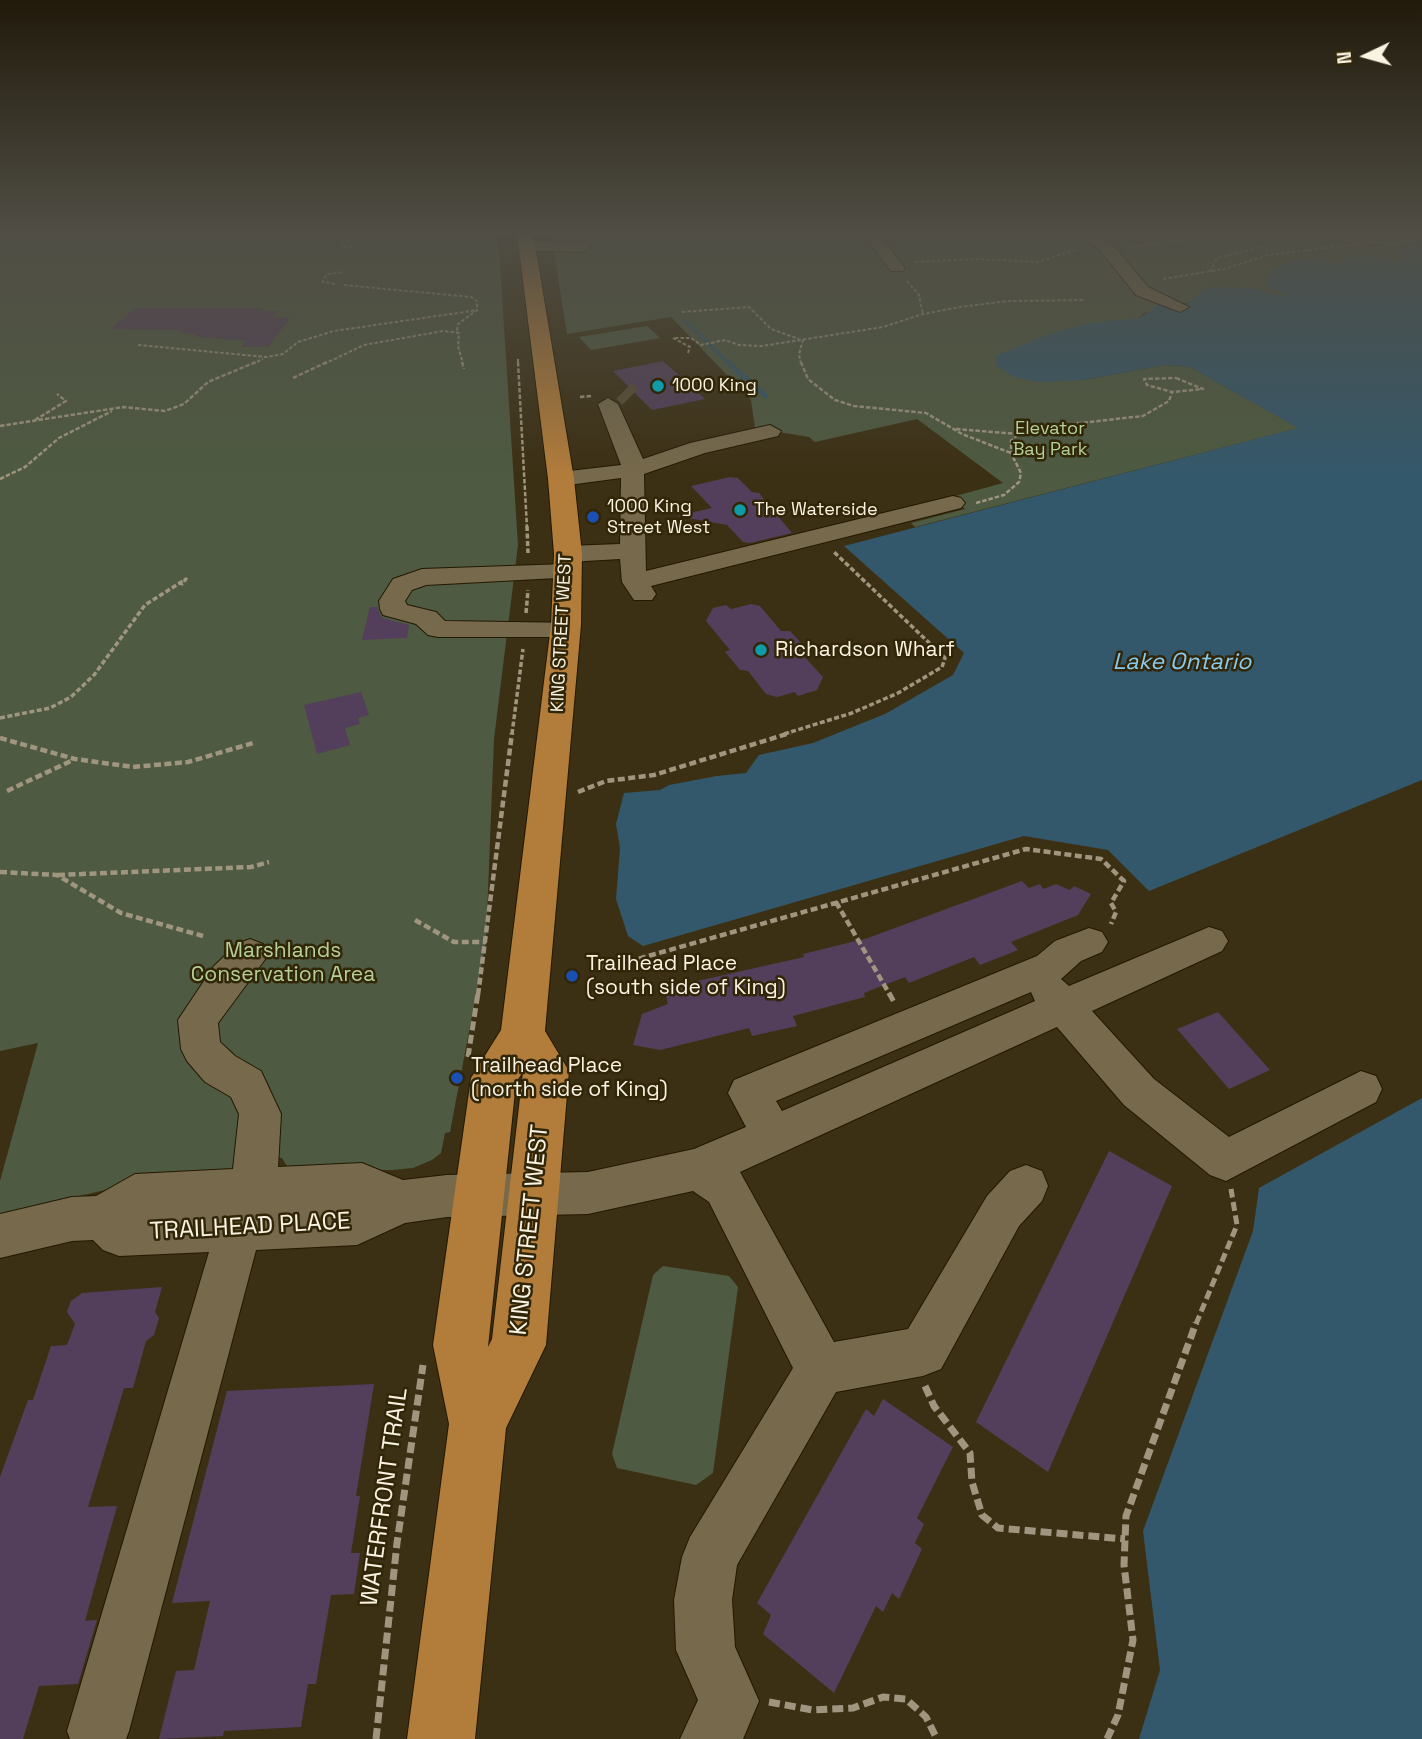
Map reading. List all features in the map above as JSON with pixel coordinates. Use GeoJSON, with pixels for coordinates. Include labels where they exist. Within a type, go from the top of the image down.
{"type":"FeatureCollection","features":[{"type":"Feature","properties":{"kind":"main road","name":"KING STREET WEST"},"geometry":{"type":"LineString","coordinates":[[441,1739],[478,1424],[460,1345],[494,1078],[523,1034],[566,629],[568,563],[561,479],[537,314]]}},
{"type":"Feature","properties":{"kind":"main road","name":"KING STREET WEST"},"geometry":{"type":"LineString","coordinates":[[478,1424],[519,1345],[546,1071],[523,1034]]}},
{"type":"Feature","properties":{"kind":"street"},"geometry":{"type":"LineString","coordinates":[[620,398],[632,460],[639,588],[962,503]]}},
{"type":"Feature","properties":{"kind":"street"},"geometry":{"type":"LineString","coordinates":[[561,479],[632,470],[698,448],[769,431]]}},
{"type":"Feature","properties":{"kind":"street"},"geometry":{"type":"LineString","coordinates":[[566,629],[439,629],[426,618],[393,609],[393,601],[402,585],[422,577],[568,563],[635,551]]}},
{"type":"Feature","properties":{"kind":"street"},"geometry":{"type":"LineString","coordinates":[[774,1136],[749,1093],[1035,974],[1050,967],[1068,951],[1102,940]]}},
{"type":"Feature","properties":{"kind":"street","name":"TRAILHEAD PLACE"},"geometry":{"type":"LineString","coordinates":[[0,1236],[72,1219],[103,1217],[119,1234],[246,1208],[357,1223],[401,1202],[481,1196],[587,1193],[698,1169],[1209,941]]}},
{"type":"Feature","properties":{"kind":"street"},"geometry":{"type":"LineString","coordinates":[[98,1731],[259,1157],[260,1114],[246,1084],[220,1069],[201,1049],[198,1020],[228,977],[250,954]]}},
{"type":"Feature","properties":{"kind":"street"},"geometry":{"type":"LineString","coordinates":[[1035,974],[1139,1092],[1226,1161],[1361,1088]]}},
{"type":"Feature","properties":{"kind":"street"},"geometry":{"type":"LineString","coordinates":[[698,1169],[725,1187],[821,1370]]}},
{"type":"Feature","properties":{"kind":"street"},"geometry":{"type":"LineString","coordinates":[[720,1720],[706,1650],[703,1600],[710,1558],[821,1370],[922,1351],[1003,1211],[1026,1186]]}},
{"type":"Feature","properties":{"kind":"path"},"geometry":{"type":"LineString","coordinates":[[0,426],[116,408],[132,407],[156,411],[175,408],[184,404],[208,382],[267,357],[283,354],[298,342],[334,331],[450,314]]}},
{"type":"Feature","properties":{"kind":"path"},"geometry":{"type":"LineString","coordinates":[[464,369],[458,324],[472,314]]}},
{"type":"Feature","properties":{"kind":"path"},"geometry":{"type":"LineString","coordinates":[[756,314],[771,329],[803,340]]}},
{"type":"Feature","properties":{"kind":"path"},"geometry":{"type":"LineString","coordinates":[[688,353],[690,346],[672,338],[691,338],[701,345],[725,340],[754,346],[883,327],[923,314]]}},
{"type":"Feature","properties":{"kind":"path"},"geometry":{"type":"LineString","coordinates":[[293,378],[364,345],[422,334],[457,331]]}},
{"type":"Feature","properties":{"kind":"path"},"geometry":{"type":"LineString","coordinates":[[803,340],[799,354],[802,368],[808,379],[828,395],[854,405],[926,413],[952,428],[1012,453]]}},
{"type":"Feature","properties":{"kind":"path"},"geometry":{"type":"LineString","coordinates":[[138,345],[267,357]]}},
{"type":"Feature","properties":{"kind":"path"},"geometry":{"type":"LineString","coordinates":[[1176,378],[1203,389],[1199,391],[1172,392],[1147,385],[1144,379],[1176,378]]}},
{"type":"Feature","properties":{"kind":"path"},"geometry":{"type":"LineString","coordinates":[[952,428],[1018,434],[1044,427],[1119,421],[1159,409],[1169,401],[1172,392]]}},
{"type":"Feature","properties":{"kind":"path"},"geometry":{"type":"LineString","coordinates":[[31,421],[66,401],[66,398],[57,394]]}},
{"type":"Feature","properties":{"kind":"path"},"geometry":{"type":"LineString","coordinates":[[0,479],[25,467],[58,438],[116,408]]}},
{"type":"Feature","properties":{"kind":"path"},"geometry":{"type":"LineString","coordinates":[[962,503],[1014,490],[1021,473],[1012,453],[1011,442],[1018,434]]}},
{"type":"Feature","properties":{"kind":"path"},"geometry":{"type":"LineString","coordinates":[[606,781],[654,775],[852,713],[898,693],[942,667],[945,658],[824,543]]}},
{"type":"Feature","properties":{"kind":"path"},"geometry":{"type":"LineString","coordinates":[[0,718],[50,708],[71,697],[94,675],[145,605],[158,595],[181,585]]}},
{"type":"Feature","properties":{"kind":"path"},"geometry":{"type":"LineString","coordinates":[[0,737],[75,759],[152,767],[199,760],[253,743]]}},
{"type":"Feature","properties":{"kind":"path"},"geometry":{"type":"LineString","coordinates":[[7,791],[75,759]]}},
{"type":"Feature","properties":{"kind":"path"},"geometry":{"type":"LineString","coordinates":[[598,967],[613,966],[1026,849],[1101,859],[1124,881],[1111,903],[1116,912],[1102,940]]}},
{"type":"Feature","properties":{"kind":"path"},"geometry":{"type":"LineString","coordinates":[[0,872],[57,875],[251,867],[270,862]]}},
{"type":"Feature","properties":{"kind":"path"},"geometry":{"type":"LineString","coordinates":[[57,875],[121,913],[203,936]]}},
{"type":"Feature","properties":{"kind":"path"},"geometry":{"type":"LineString","coordinates":[[836,902],[908,1027]]}},
{"type":"Feature","properties":{"kind":"path"},"geometry":{"type":"LineString","coordinates":[[415,920],[454,943],[486,942],[468,1059]]}},
{"type":"Feature","properties":{"kind":"path"},"geometry":{"type":"LineString","coordinates":[[1107,1739],[1118,1715],[1133,1640],[1125,1539],[1126,1516],[1197,1321],[1237,1225],[1226,1161]]}},
{"type":"Feature","properties":{"kind":"path","name":"WATERFRONT TRAIL"},"geometry":{"type":"LineString","coordinates":[[376,1739],[397,1543],[425,1352]]}},
{"type":"Feature","properties":{"kind":"path"},"geometry":{"type":"LineString","coordinates":[[914,1352],[934,1406],[970,1453],[972,1482],[982,1515],[998,1528],[1125,1539]]}},
{"type":"Feature","properties":{"kind":"path"},"geometry":{"type":"LineString","coordinates":[[720,1720],[778,1702],[813,1710],[853,1708],[883,1697],[906,1699],[926,1717],[937,1739]]}},
{"type":"Feature","properties":{"kind":"green space","name":"Marshlands Conservation Area"},"geometry":{"type":"Polygon","coordinates":[[[0,314],[503,314],[518,545],[494,739],[486,942],[450,1132],[445,1133],[441,1153],[413,1168],[392,1170],[290,1171],[282,1158],[242,1158],[225,1174],[134,1183],[0,1215],[0,1181],[38,1043],[0,1051],[0,314]]]}},
{"type":"Feature","properties":{"kind":"green space","name":"Elevator Bay Park"},"geometry":{"type":"Polygon","coordinates":[[[564,314],[1143,314],[1083,380],[1165,365],[1190,367],[1299,428],[915,527],[911,523],[965,509],[952,497],[1003,483],[917,419],[815,442],[809,437],[755,428],[751,400],[671,317],[567,334],[564,314]]]}},
{"type":"Feature","properties":{"kind":"green space"},"geometry":{"type":"Polygon","coordinates":[[[647,326],[660,338],[591,350],[579,337],[647,326]]]}},
{"type":"Feature","properties":{"kind":"green space"},"geometry":{"type":"Polygon","coordinates":[[[663,1266],[729,1276],[738,1287],[713,1473],[696,1485],[617,1468],[612,1454],[653,1275],[663,1266]]]}},
{"type":"Feature","properties":{"kind":"water","name":"Lake Ontario"},"geometry":{"type":"Polygon","coordinates":[[[1145,314],[1422,314],[1422,780],[1149,891],[1108,850],[1024,836],[643,946],[628,936],[616,899],[620,848],[616,824],[624,793],[660,790],[669,785],[746,773],[759,755],[813,743],[885,714],[953,675],[964,653],[844,546],[1298,428],[1190,367],[1165,365],[1083,380],[1038,382],[1017,378],[997,367],[995,356],[1050,334],[1089,323],[1140,318],[1145,314]]]}},
{"type":"Feature","properties":{"kind":"water"},"geometry":{"type":"Polygon","coordinates":[[[1422,1098],[1422,1739],[1139,1739],[1160,1670],[1143,1531],[1253,1231],[1259,1188],[1422,1098]]]}},
{"type":"Feature","properties":{"kind":"building"},"geometry":{"type":"Polygon","coordinates":[[[128,314],[275,314],[272,317],[290,318],[268,347],[241,347],[246,341],[199,337],[194,336],[197,334],[179,333],[181,330],[111,329],[128,314]]]}},
{"type":"Feature","properties":{"kind":"building","name":"1000 King"},"geometry":{"type":"Polygon","coordinates":[[[663,361],[705,399],[652,410],[613,371],[663,361]]]}},
{"type":"Feature","properties":{"kind":"building","name":"The Waterside"},"geometry":{"type":"Polygon","coordinates":[[[730,477],[738,478],[752,492],[759,493],[792,533],[750,543],[743,542],[727,525],[677,516],[712,508],[691,486],[730,477]]]}},
{"type":"Feature","properties":{"kind":"building","name":"Richardson Wharf"},"geometry":{"type":"Polygon","coordinates":[[[751,604],[760,606],[781,631],[790,631],[803,645],[800,652],[823,677],[817,690],[798,696],[795,692],[777,697],[766,694],[748,671],[740,670],[725,652],[730,650],[706,621],[713,608],[726,605],[731,609],[751,604]]]}},
{"type":"Feature","properties":{"kind":"building"},"geometry":{"type":"Polygon","coordinates":[[[370,607],[377,607],[382,618],[409,625],[407,638],[362,640],[370,607]]]}},
{"type":"Feature","properties":{"kind":"building"},"geometry":{"type":"Polygon","coordinates":[[[361,692],[369,715],[358,718],[360,724],[345,728],[350,745],[317,754],[304,705],[361,692]]]}},
{"type":"Feature","properties":{"kind":"building"},"geometry":{"type":"Polygon","coordinates":[[[1022,881],[1029,888],[1040,884],[1043,889],[1056,884],[1070,890],[1074,886],[1091,894],[1078,915],[1011,942],[1018,950],[980,965],[974,957],[909,983],[905,977],[864,993],[865,997],[793,1016],[797,1026],[752,1036],[749,1028],[660,1050],[633,1045],[642,1014],[668,1004],[665,992],[694,985],[693,982],[804,957],[803,954],[868,938],[1022,881]]]}},
{"type":"Feature","properties":{"kind":"building"},"geometry":{"type":"Polygon","coordinates":[[[1218,1012],[1270,1070],[1229,1089],[1177,1029],[1218,1012]]]}},
{"type":"Feature","properties":{"kind":"building"},"geometry":{"type":"Polygon","coordinates":[[[1109,1151],[1172,1186],[1048,1472],[976,1422],[1109,1151]]]}},
{"type":"Feature","properties":{"kind":"building"},"geometry":{"type":"Polygon","coordinates":[[[162,1287],[155,1312],[159,1318],[154,1335],[146,1341],[133,1388],[124,1388],[88,1507],[117,1506],[85,1621],[97,1620],[78,1684],[39,1686],[23,1739],[0,1739],[0,1477],[28,1400],[33,1400],[51,1346],[67,1345],[75,1324],[67,1312],[71,1301],[82,1293],[162,1287]]]}},
{"type":"Feature","properties":{"kind":"building"},"geometry":{"type":"Polygon","coordinates":[[[374,1384],[356,1496],[360,1496],[351,1553],[360,1553],[354,1594],[331,1595],[316,1684],[308,1684],[301,1727],[224,1731],[223,1736],[159,1739],[176,1671],[194,1670],[210,1601],[172,1603],[227,1391],[374,1384]]]}},
{"type":"Feature","properties":{"kind":"building"},"geometry":{"type":"Polygon","coordinates":[[[883,1399],[953,1447],[917,1518],[924,1524],[915,1543],[922,1549],[899,1599],[892,1593],[883,1612],[876,1606],[834,1693],[763,1634],[771,1615],[757,1603],[866,1409],[874,1416],[883,1399]]]}},
{"type":"Feature","properties":{"kind":"waterway"},"geometry":{"type":"LineString","coordinates":[[686,321],[727,362]]}},
{"type":"Feature","properties":{"kind":"waterway"},"geometry":{"type":"LineString","coordinates":[[727,362],[766,396]]}},
{"type":"Feature","properties":{"kind":"tunnel"},"geometry":{"type":"LineString","coordinates":[[624,391],[630,397]]}},
{"type":"Feature","properties":{"kind":"place","name":"1000 King"},"geometry":{"type":"Point","coordinates":[658,386]}},
{"type":"Feature","properties":{"kind":"place","name":"The Waterside"},"geometry":{"type":"Point","coordinates":[740,510]}},
{"type":"Feature","properties":{"kind":"place","name":"1000 King Street West"},"geometry":{"type":"Point","coordinates":[593,517]}},
{"type":"Feature","properties":{"kind":"place","name":"Richardson Wharf"},"geometry":{"type":"Point","coordinates":[761,650]}},
{"type":"Feature","properties":{"kind":"place","name":"Trailhead Place (south side of King)"},"geometry":{"type":"Point","coordinates":[572,976]}},
{"type":"Feature","properties":{"kind":"place","name":"Trailhead Place (north side of King)"},"geometry":{"type":"Point","coordinates":[457,1078]}}]}
